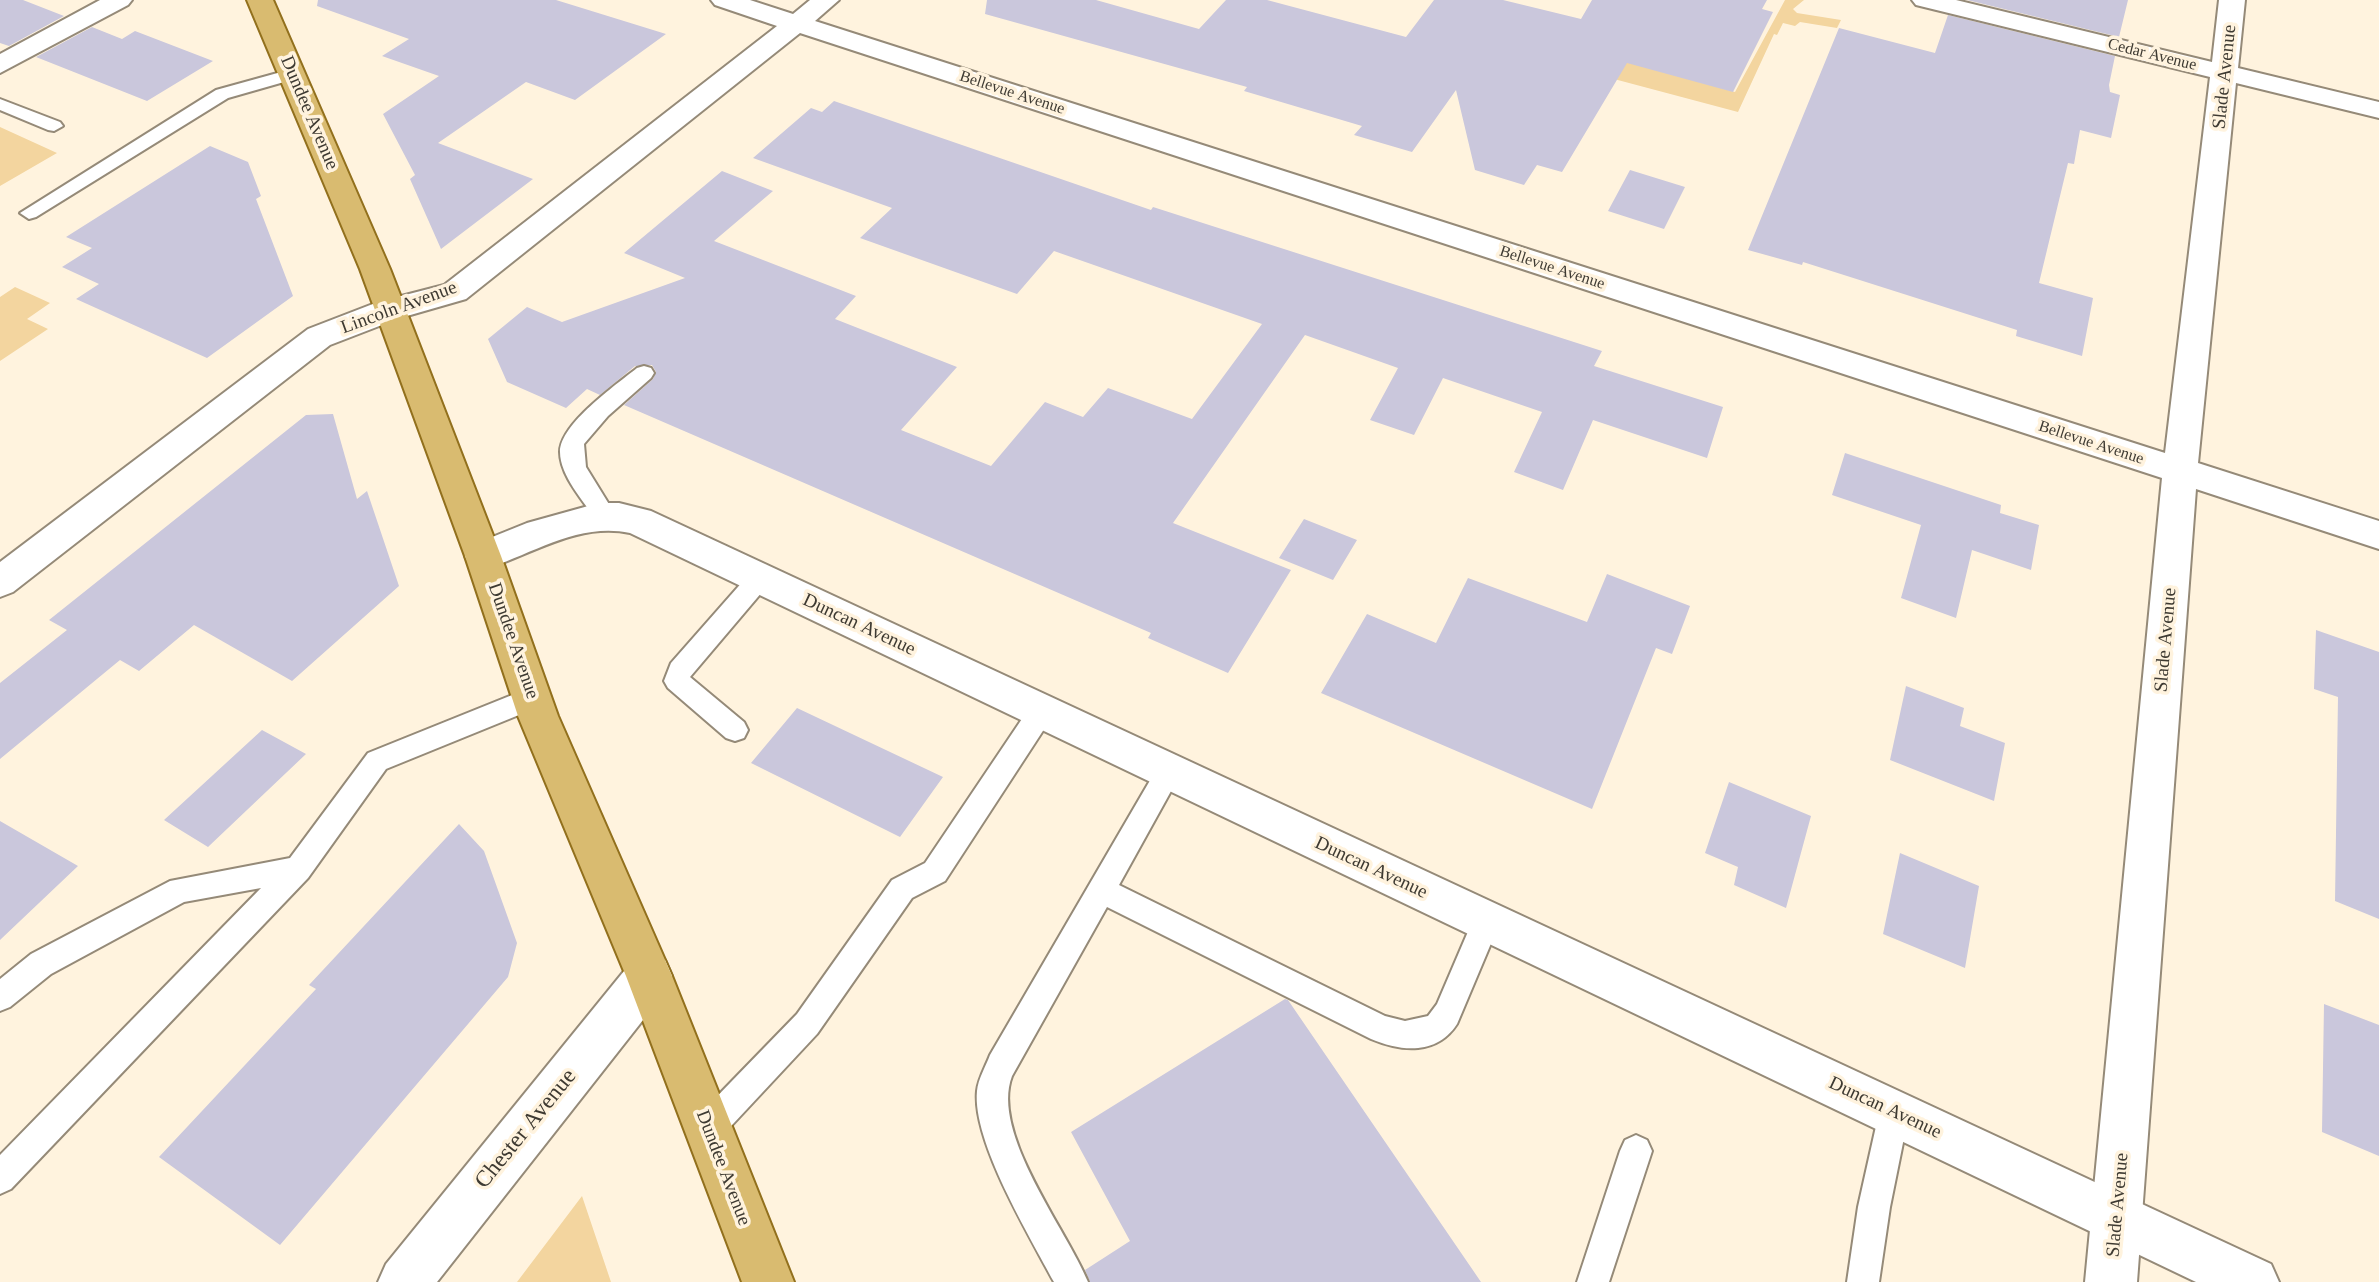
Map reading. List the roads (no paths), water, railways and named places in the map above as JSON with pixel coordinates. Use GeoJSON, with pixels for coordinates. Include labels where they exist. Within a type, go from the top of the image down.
{"type":"FeatureCollection","features":[{"type":"Feature","properties":{"kind":"main road","name":"Dundee Avenue"},"geometry":{"type":"LineString","coordinates":[[260,0],[375,269],[483,556],[533,698],[649,976],[768,1282]]}},
{"type":"Feature","properties":{"kind":"street"},"geometry":{"type":"LineString","coordinates":[[0,65],[119,0]]}},
{"type":"Feature","properties":{"kind":"street","name":"Bellevue Avenue"},"geometry":{"type":"LineString","coordinates":[[724,0],[2379,535]]}},
{"type":"Feature","properties":{"kind":"street","name":"Lincoln Avenue"},"geometry":{"type":"LineString","coordinates":[[0,582],[319,337],[389,310],[455,292],[826,0]]}},
{"type":"Feature","properties":{"kind":"street","name":"Cedar Avenue"},"geometry":{"type":"LineString","coordinates":[[1924,0],[2379,110]]}},
{"type":"Feature","properties":{"kind":"street","name":"Slade Avenue"},"geometry":{"type":"LineString","coordinates":[[2111,1282],[2180,472],[2232,0]]}},
{"type":"Feature","properties":{"kind":"street"},"geometry":{"type":"LineString","coordinates":[[483,556],[604,514]]}},
{"type":"Feature","properties":{"kind":"street","name":"Duncan Avenue"},"geometry":{"type":"LineString","coordinates":[[604,514],[638,521],[2253,1282]]}},
{"type":"Feature","properties":{"kind":"street","name":"Chester Avenue"},"geometry":{"type":"LineString","coordinates":[[404,1282],[649,976]]}},
{"type":"Feature","properties":{"kind":"lane"},"geometry":{"type":"LineString","coordinates":[[29,213],[222,94],[292,74]]}},
{"type":"Feature","properties":{"kind":"lane"},"geometry":{"type":"LineString","coordinates":[[0,104],[54,126]]}},
{"type":"Feature","properties":{"kind":"lane"},"geometry":{"type":"LineString","coordinates":[[604,514],[578,469],[571,452],[572,442],[585,426],[643,373]]}},
{"type":"Feature","properties":{"kind":"lane"},"geometry":{"type":"LineString","coordinates":[[735,730],[677,681],[680,670],[760,578]]}},
{"type":"Feature","properties":{"kind":"lane"},"geometry":{"type":"LineString","coordinates":[[0,1178],[298,869],[377,761],[533,698]]}},
{"type":"Feature","properties":{"kind":"lane"},"geometry":{"type":"LineString","coordinates":[[708,1128],[807,1024],[902,890],[935,872],[1041,712]]}},
{"type":"Feature","properties":{"kind":"lane"},"geometry":{"type":"LineString","coordinates":[[1072,1282],[1025,1194],[996,1121],[992,1091],[1001,1066],[1168,773]]}},
{"type":"Feature","properties":{"kind":"lane"},"geometry":{"type":"LineString","coordinates":[[0,997],[41,964],[180,890],[298,869]]}},
{"type":"Feature","properties":{"kind":"lane"},"geometry":{"type":"LineString","coordinates":[[1101,890],[1345,1011],[1405,1036],[1438,1027],[1447,1014],[1486,922]]}},
{"type":"Feature","properties":{"kind":"lane"},"geometry":{"type":"LineString","coordinates":[[1863,1282],[1874,1207],[1894,1113]]}},
{"type":"Feature","properties":{"kind":"lane"},"geometry":{"type":"LineString","coordinates":[[1593,1282],[1636,1151]]}}]}
